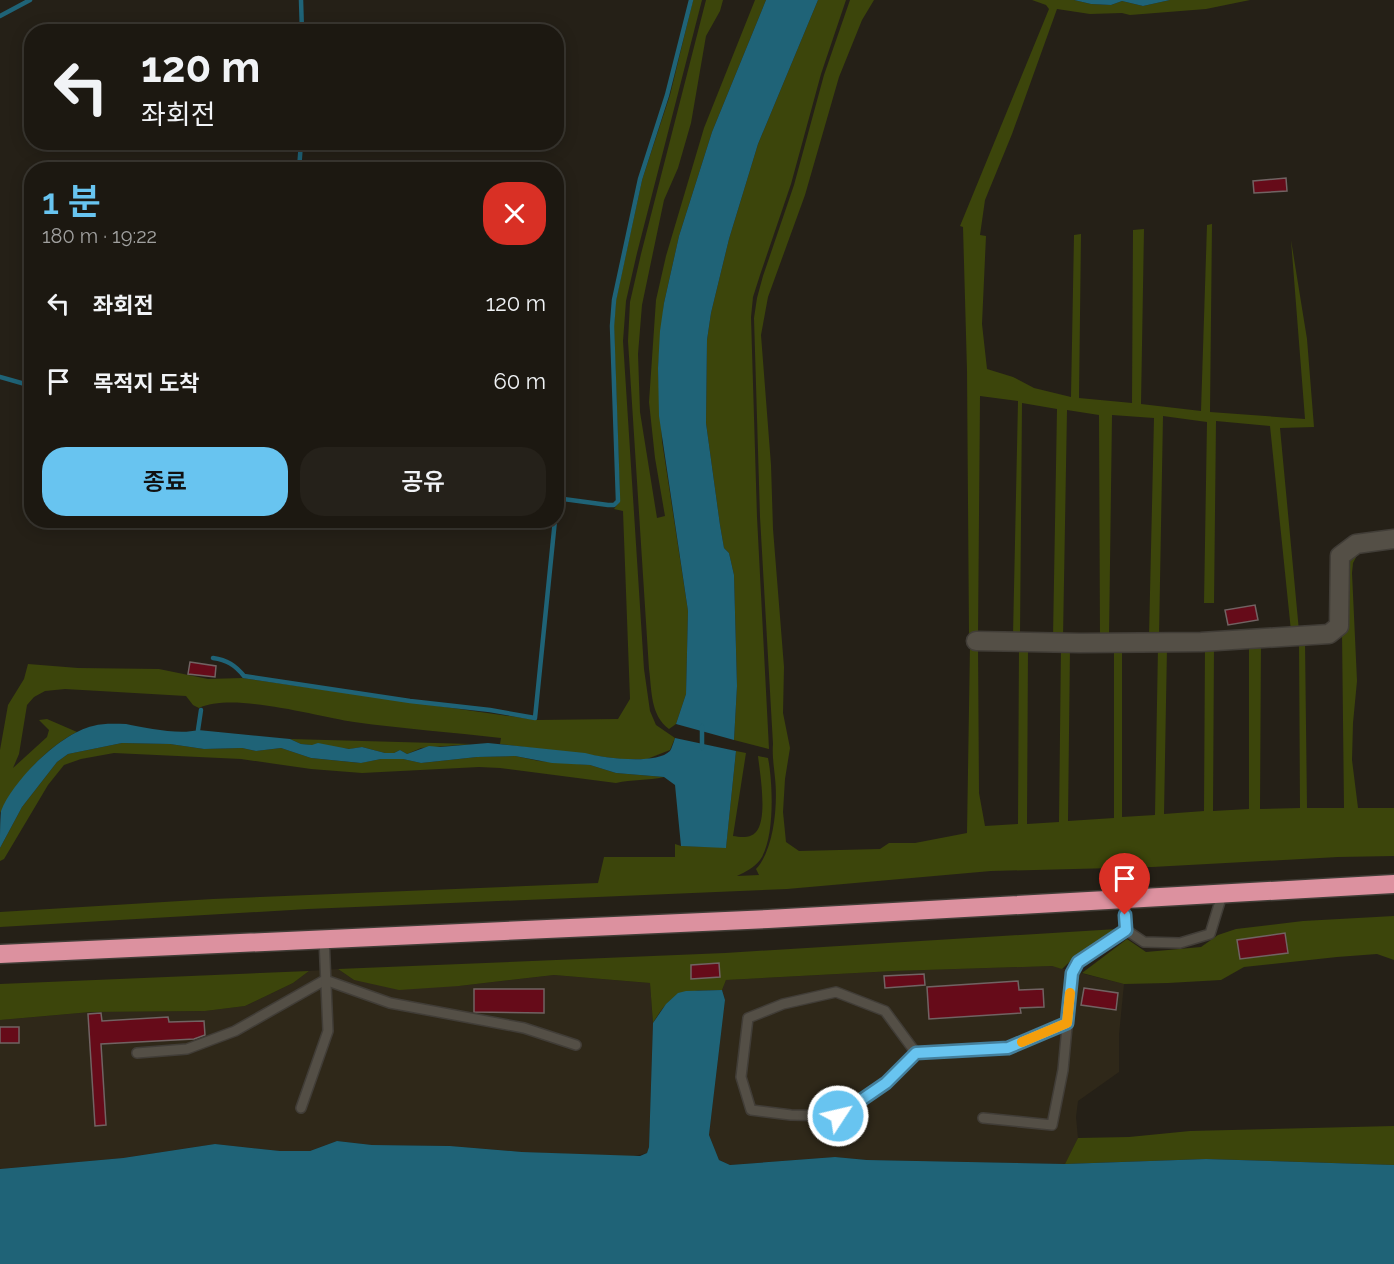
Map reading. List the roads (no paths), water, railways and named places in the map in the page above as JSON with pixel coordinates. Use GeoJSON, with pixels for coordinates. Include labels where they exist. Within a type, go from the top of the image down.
{"type":"FeatureCollection","features":[{"type":"Feature","properties":{"kind":"highway"},"geometry":{"type":"LineString","coordinates":[[0,954],[768,919],[1394,884]]}},
{"type":"Feature","properties":{"kind":"street"},"geometry":{"type":"LineString","coordinates":[[976,641],[1201,642],[1329,634],[1339,626],[1340,556],[1356,544],[1394,539]]}},
{"type":"Feature","properties":{"kind":"lane"},"geometry":{"type":"LineString","coordinates":[[1126,930],[1144,942],[1180,943],[1210,934],[1222,895]]}},
{"type":"Feature","properties":{"kind":"lane"},"geometry":{"type":"LineString","coordinates":[[1124,900],[1126,930]]}},
{"type":"Feature","properties":{"kind":"lane"},"geometry":{"type":"LineString","coordinates":[[984,1118],[1052,1125],[1063,1070],[1072,973],[1078,962],[1126,930]]}},
{"type":"Feature","properties":{"kind":"lane"},"geometry":{"type":"LineString","coordinates":[[301,1108],[328,1031],[324,938]]}},
{"type":"Feature","properties":{"kind":"lane"},"geometry":{"type":"LineString","coordinates":[[137,1053],[187,1049],[235,1031],[325,980],[390,1003],[524,1028],[576,1045]]}},
{"type":"Feature","properties":{"kind":"lane"},"geometry":{"type":"LineString","coordinates":[[916,1053],[885,1011],[836,992],[783,1004],[748,1018],[741,1077],[751,1110],[791,1115],[838,1116],[886,1083],[916,1053],[1008,1048],[1067,1023]]}},
{"type":"Feature","properties":{"kind":"water"},"geometry":{"type":"Polygon","coordinates":[[[766,0],[818,0],[758,144],[729,239],[711,313],[707,340],[706,423],[724,548],[729,553],[734,575],[737,686],[734,740],[676,724],[686,694],[688,611],[659,416],[658,368],[664,303],[679,236],[712,132],[766,0]]]}},
{"type":"Feature","properties":{"kind":"water"},"geometry":{"type":"Polygon","coordinates":[[[1074,0],[1170,0],[1143,6],[1122,1],[1111,5],[1074,0]]]}},
{"type":"Feature","properties":{"kind":"water"},"geometry":{"type":"Polygon","coordinates":[[[101,724],[126,724],[172,731],[198,730],[290,739],[301,744],[318,743],[349,749],[362,747],[385,753],[400,750],[407,754],[429,746],[488,743],[604,757],[642,759],[653,758],[670,751],[675,738],[736,751],[726,848],[681,846],[675,785],[664,777],[616,773],[590,765],[552,763],[515,756],[477,757],[421,763],[403,759],[381,759],[361,763],[311,758],[281,748],[256,751],[242,748],[204,749],[170,744],[122,743],[68,754],[57,762],[22,807],[0,848],[1,811],[27,772],[53,748],[80,730],[101,724]]]}},
{"type":"Feature","properties":{"kind":"water"},"geometry":{"type":"Polygon","coordinates":[[[722,990],[725,1000],[709,1135],[719,1160],[730,1165],[835,1157],[867,1160],[1065,1164],[1206,1159],[1394,1165],[1394,1264],[0,1264],[0,1169],[123,1158],[215,1144],[280,1151],[310,1151],[337,1141],[372,1145],[450,1146],[522,1152],[640,1156],[647,1153],[649,1147],[653,1023],[666,1004],[678,993],[722,990]]]}},
{"type":"Feature","properties":{"kind":"waterway"},"geometry":{"type":"LineString","coordinates":[[0,16],[30,0]]}},
{"type":"Feature","properties":{"kind":"waterway"},"geometry":{"type":"LineString","coordinates":[[301,0],[302,24]]}},
{"type":"Feature","properties":{"kind":"waterway"},"geometry":{"type":"LineString","coordinates":[[564,499],[608,505],[614,505],[618,501],[612,326],[614,300],[640,179],[667,95],[691,0]]}},
{"type":"Feature","properties":{"kind":"waterway"},"geometry":{"type":"LineString","coordinates":[[300,150],[300,162]]}},
{"type":"Feature","properties":{"kind":"waterway"},"geometry":{"type":"LineString","coordinates":[[0,377],[24,384]]}},
{"type":"Feature","properties":{"kind":"waterway"},"geometry":{"type":"LineString","coordinates":[[213,658],[230,664],[244,676],[535,718],[554,528]]}},
{"type":"Feature","properties":{"kind":"waterway"},"geometry":{"type":"LineString","coordinates":[[198,730],[201,710]]}},
{"type":"Feature","properties":{"kind":"waterway"},"geometry":{"type":"LineString","coordinates":[[702,726],[702,748]]}}]}
